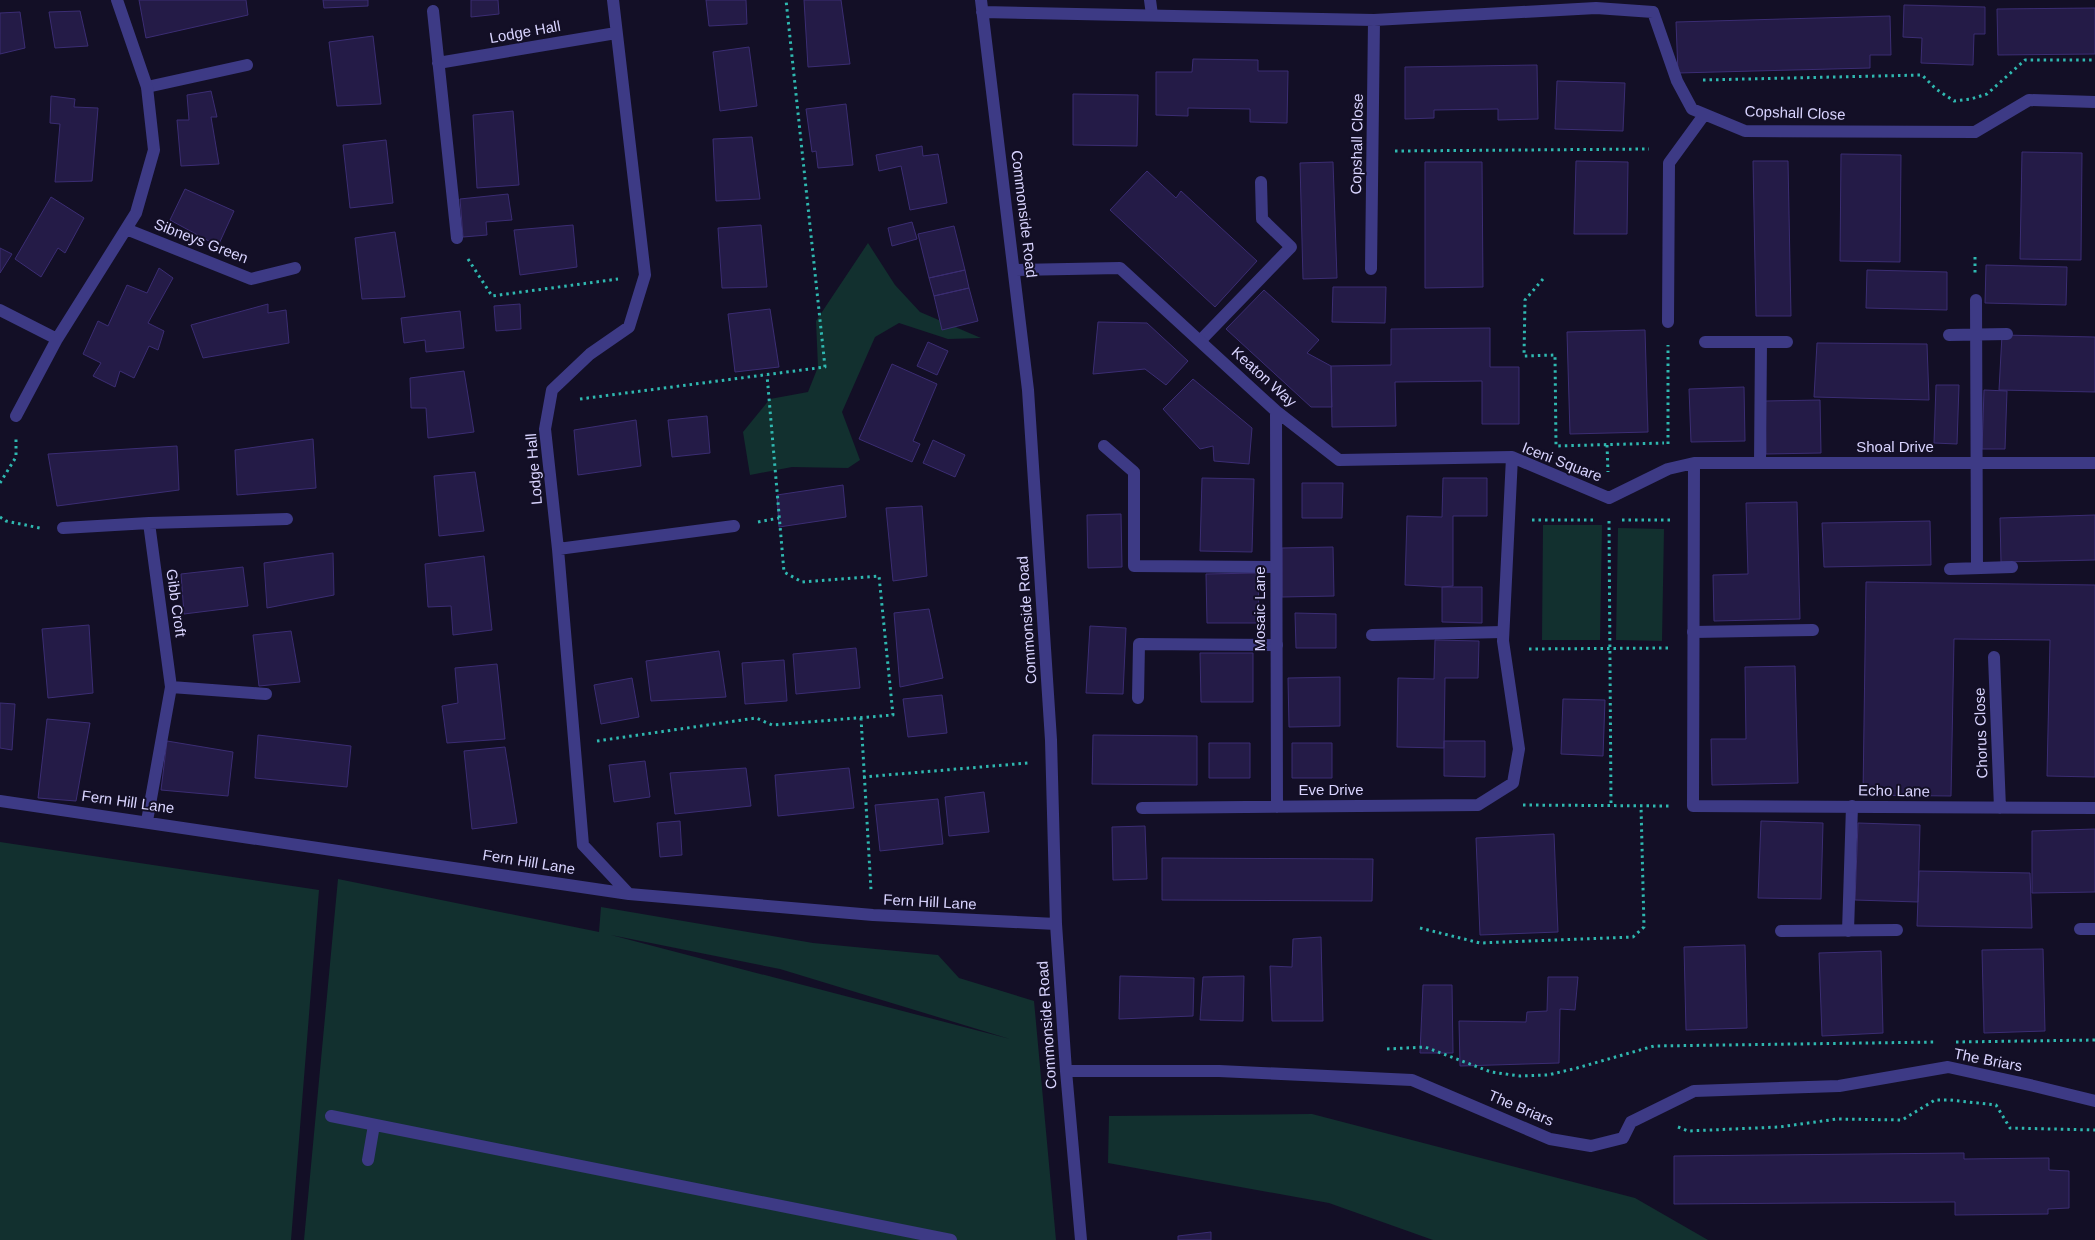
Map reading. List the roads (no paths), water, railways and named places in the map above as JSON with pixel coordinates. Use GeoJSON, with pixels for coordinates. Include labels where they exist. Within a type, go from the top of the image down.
{"type":"FeatureCollection","features":[{"type":"Feature","properties":{"kind":"street","name":"Sibneys Green"},"geometry":{"type":"LineString","coordinates":[[16,416],[57,339],[136,213],[154,150],[147,87],[117,0]]}},
{"type":"Feature","properties":{"kind":"street","name":"Lodge Hall"},"geometry":{"type":"LineString","coordinates":[[613,0],[645,275],[629,326],[590,354],[552,390],[545,429],[558,549],[583,845],[629,894]]}},
{"type":"Feature","properties":{"kind":"street"},"geometry":{"type":"LineString","coordinates":[[1150,0],[1152,16]]}},
{"type":"Feature","properties":{"kind":"street","name":"Copshall Close"},"geometry":{"type":"LineString","coordinates":[[982,6],[1152,16],[1374,20],[1596,8],[1653,12],[1677,81],[1692,109],[1745,131],[1975,132],[2029,100],[2095,102]]}},
{"type":"Feature","properties":{"kind":"street","name":"Commonside Road"},"geometry":{"type":"LineString","coordinates":[[982,6],[1029,400],[1052,761],[1056,924],[1066,1071],[1081,1240]]}},
{"type":"Feature","properties":{"kind":"street"},"geometry":{"type":"LineString","coordinates":[[433,11],[457,238]]}},
{"type":"Feature","properties":{"kind":"street","name":"Copshall Close"},"geometry":{"type":"LineString","coordinates":[[1371,269],[1374,20]]}},
{"type":"Feature","properties":{"kind":"street","name":"Lodge Hall"},"geometry":{"type":"LineString","coordinates":[[438,63],[616,33]]}},
{"type":"Feature","properties":{"kind":"street"},"geometry":{"type":"LineString","coordinates":[[147,87],[247,66]]}},
{"type":"Feature","properties":{"kind":"street"},"geometry":{"type":"LineString","coordinates":[[1668,322],[1668,163],[1704,115]]}},
{"type":"Feature","properties":{"kind":"street"},"geometry":{"type":"LineString","coordinates":[[1200,341],[1291,246],[1262,219],[1261,182]]}},
{"type":"Feature","properties":{"kind":"street","name":"Sibneys Green"},"geometry":{"type":"LineString","coordinates":[[126,229],[251,279],[294,268]]}},
{"type":"Feature","properties":{"kind":"street","name":"Keaton Way"},"geometry":{"type":"LineString","coordinates":[[1015,270],[1120,268],[1276,411],[1339,460],[1512,457]]}},
{"type":"Feature","properties":{"kind":"street"},"geometry":{"type":"LineString","coordinates":[[1976,300],[1977,568]]}},
{"type":"Feature","properties":{"kind":"street"},"geometry":{"type":"LineString","coordinates":[[0,310],[57,339]]}},
{"type":"Feature","properties":{"kind":"street"},"geometry":{"type":"LineString","coordinates":[[1949,335],[2006,334]]}},
{"type":"Feature","properties":{"kind":"street"},"geometry":{"type":"LineString","coordinates":[[1705,342],[1787,342]]}},
{"type":"Feature","properties":{"kind":"street"},"geometry":{"type":"LineString","coordinates":[[1760,463],[1761,342]]}},
{"type":"Feature","properties":{"kind":"street","name":"Mosaic Lane"},"geometry":{"type":"LineString","coordinates":[[1276,411],[1277,807]]}},
{"type":"Feature","properties":{"kind":"street"},"geometry":{"type":"LineString","coordinates":[[1104,446],[1134,472],[1134,566],[1276,567]]}},
{"type":"Feature","properties":{"kind":"street","name":"Iceni Square"},"geometry":{"type":"LineString","coordinates":[[1478,805],[1513,783],[1519,749],[1504,650],[1512,457],[1609,498],[1668,469],[1694,463]]}},
{"type":"Feature","properties":{"kind":"street"},"geometry":{"type":"LineString","coordinates":[[1694,463],[1693,632],[1812,630]]}},
{"type":"Feature","properties":{"kind":"street","name":"Shoal Drive"},"geometry":{"type":"LineString","coordinates":[[1694,463],[2095,463]]}},
{"type":"Feature","properties":{"kind":"street"},"geometry":{"type":"LineString","coordinates":[[63,528],[149,523],[287,519]]}},
{"type":"Feature","properties":{"kind":"street","name":"Gibb Croft"},"geometry":{"type":"LineString","coordinates":[[147,822],[171,686],[149,523]]}},
{"type":"Feature","properties":{"kind":"street"},"geometry":{"type":"LineString","coordinates":[[558,549],[734,526]]}},
{"type":"Feature","properties":{"kind":"street"},"geometry":{"type":"LineString","coordinates":[[1950,569],[2012,567]]}},
{"type":"Feature","properties":{"kind":"street"},"geometry":{"type":"LineString","coordinates":[[1372,635],[1504,632]]}},
{"type":"Feature","properties":{"kind":"street","name":"Echo Lane"},"geometry":{"type":"LineString","coordinates":[[1693,632],[1693,806],[2095,808]]}},
{"type":"Feature","properties":{"kind":"street"},"geometry":{"type":"LineString","coordinates":[[1138,698],[1139,644],[1277,645]]}},
{"type":"Feature","properties":{"kind":"street","name":"Chorus Close"},"geometry":{"type":"LineString","coordinates":[[1994,657],[2000,808]]}},
{"type":"Feature","properties":{"kind":"street"},"geometry":{"type":"LineString","coordinates":[[171,686],[266,694]]}},
{"type":"Feature","properties":{"kind":"street","name":"Fern Hill Lane"},"geometry":{"type":"LineString","coordinates":[[0,800],[629,894],[873,916],[1056,924]]}},
{"type":"Feature","properties":{"kind":"street","name":"Eve Drive"},"geometry":{"type":"LineString","coordinates":[[1142,808],[1478,805]]}},
{"type":"Feature","properties":{"kind":"street"},"geometry":{"type":"LineString","coordinates":[[1848,931],[1852,806]]}},
{"type":"Feature","properties":{"kind":"street"},"geometry":{"type":"LineString","coordinates":[[2080,929],[2095,929]]}},
{"type":"Feature","properties":{"kind":"street"},"geometry":{"type":"LineString","coordinates":[[1781,931],[1896,930]]}},
{"type":"Feature","properties":{"kind":"street","name":"The Briars"},"geometry":{"type":"LineString","coordinates":[[1066,1071],[1219,1071],[1412,1080],[1550,1139],[1591,1146],[1623,1138],[1630,1122],[1694,1091],[1839,1086],[1948,1067],[2095,1102]]}},
{"type":"Feature","properties":{"kind":"street"},"geometry":{"type":"LineString","coordinates":[[331,1116],[951,1240]]}},
{"type":"Feature","properties":{"kind":"street"},"geometry":{"type":"LineString","coordinates":[[368,1160],[374,1125]]}}]}
